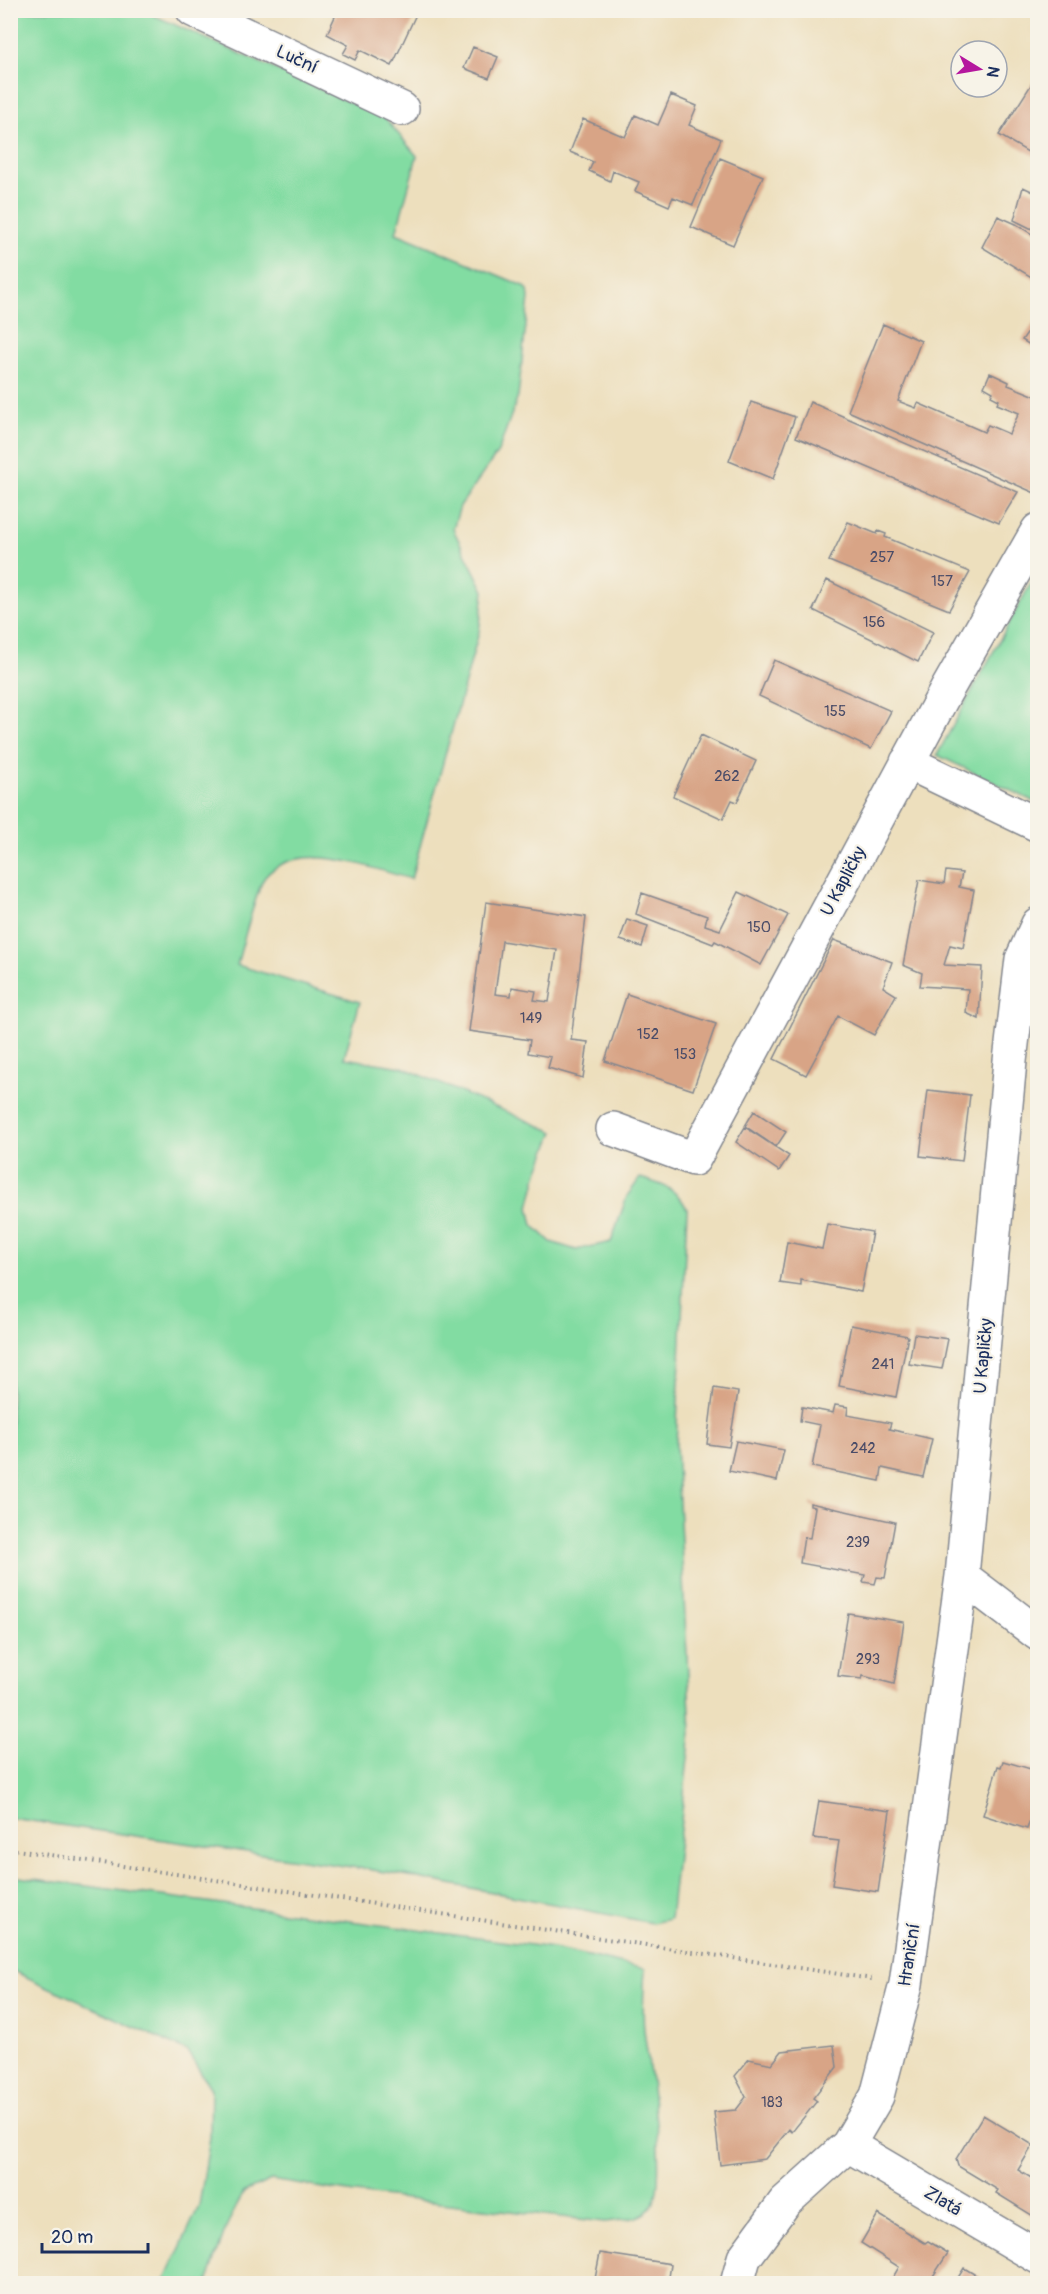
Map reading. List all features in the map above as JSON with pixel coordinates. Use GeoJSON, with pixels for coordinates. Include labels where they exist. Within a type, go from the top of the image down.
{"type":"FeatureCollection","features":[{"type":"Feature","properties":{"kind":"street","name":"Luční"},"geometry":{"type":"LineString","coordinates":[[193,10],[402,109]]}},
{"type":"Feature","properties":{"kind":"street","name":"U Kapličky"},"geometry":{"type":"LineString","coordinates":[[613,1129],[694,1159],[907,762],[1038,530]]}},
{"type":"Feature","properties":{"kind":"street"},"geometry":{"type":"LineString","coordinates":[[907,762],[1038,825]]}},
{"type":"Feature","properties":{"kind":"street","name":"U Kapličky"},"geometry":{"type":"LineString","coordinates":[[962,1576],[1024,1067],[1022,959],[1038,924]]}},
{"type":"Feature","properties":{"kind":"street"},"geometry":{"type":"LineString","coordinates":[[962,1576],[1038,1635]]}},
{"type":"Feature","properties":{"kind":"street","name":"Hraniční"},"geometry":{"type":"LineString","coordinates":[[737,2283],[744,2258],[785,2202],[848,2145],[877,2097],[906,1984],[962,1576]]}},
{"type":"Feature","properties":{"kind":"street","name":"Zlatá"},"geometry":{"type":"LineString","coordinates":[[848,2145],[1038,2257]]}},
{"type":"Feature","properties":{"kind":"path"},"geometry":{"type":"LineString","coordinates":[[10,1849],[906,1984]]}},
{"type":"Feature","properties":{"kind":"green space"},"geometry":{"type":"Polygon","coordinates":[[[11,11],[144,11],[385,118],[417,156],[396,233],[524,286],[528,290],[518,396],[498,452],[460,506],[453,529],[484,591],[479,632],[411,879],[335,859],[296,859],[279,865],[262,882],[237,965],[360,1002],[344,1058],[402,1067],[554,1132],[538,1172],[529,1207],[533,1225],[551,1242],[576,1250],[611,1242],[627,1196],[640,1178],[673,1192],[687,1209],[676,1445],[691,1732],[670,1919],[652,1923],[393,1873],[11,1818],[11,11]]]}},
{"type":"Feature","properties":{"kind":"green space"},"geometry":{"type":"Polygon","coordinates":[[[1037,572],[1037,803],[937,755],[1037,572]]]}},
{"type":"Feature","properties":{"kind":"green space"},"geometry":{"type":"Polygon","coordinates":[[[11,1876],[553,1948],[645,1969],[643,2022],[658,2147],[657,2191],[652,2206],[637,2217],[605,2222],[355,2193],[271,2180],[244,2192],[227,2225],[207,2283],[164,2283],[199,2206],[210,2137],[211,2089],[187,2051],[11,1970],[11,1876]]]}},
{"type":"Feature","properties":{"kind":"building"},"geometry":{"type":"Polygon","coordinates":[[[338,10],[418,10],[392,66],[360,50],[355,60],[343,54],[348,45],[327,34],[338,10]]]}},
{"type":"Feature","properties":{"kind":"building"},"geometry":{"type":"Polygon","coordinates":[[[473,47],[498,57],[489,78],[464,68],[473,47]]]}},
{"type":"Feature","properties":{"kind":"building"},"geometry":{"type":"Polygon","coordinates":[[[1038,74],[1038,158],[999,135],[1038,74]]]}},
{"type":"Feature","properties":{"kind":"building"},"geometry":{"type":"Polygon","coordinates":[[[671,95],[697,106],[689,125],[721,139],[693,205],[673,197],[669,206],[635,191],[639,182],[613,171],[610,181],[589,171],[593,162],[570,152],[583,119],[625,137],[635,115],[658,125],[671,95]]]}},
{"type":"Feature","properties":{"kind":"building"},"geometry":{"type":"Polygon","coordinates":[[[720,158],[763,176],[733,245],[691,227],[720,158]]]}},
{"type":"Feature","properties":{"kind":"building"},"geometry":{"type":"Polygon","coordinates":[[[1023,187],[1038,194],[1038,232],[1014,220],[1023,187]]]}},
{"type":"Feature","properties":{"kind":"building"},"geometry":{"type":"Polygon","coordinates":[[[998,216],[1038,238],[1038,281],[982,247],[998,216]]]}},
{"type":"Feature","properties":{"kind":"building"},"geometry":{"type":"Polygon","coordinates":[[[1038,317],[1038,350],[1022,340],[1038,317]]]}},
{"type":"Feature","properties":{"kind":"building"},"geometry":{"type":"Polygon","coordinates":[[[883,324],[921,341],[898,401],[916,408],[918,403],[984,432],[988,425],[1009,434],[1019,413],[997,404],[999,400],[991,396],[993,392],[984,387],[990,373],[1009,382],[1008,385],[1038,397],[1038,489],[1035,493],[848,411],[883,324]]]}},
{"type":"Feature","properties":{"kind":"building"},"geometry":{"type":"Polygon","coordinates":[[[751,402],[795,417],[773,479],[729,461],[751,402]]]}},
{"type":"Feature","properties":{"kind":"building"},"geometry":{"type":"Polygon","coordinates":[[[810,402],[1018,492],[999,523],[796,437],[810,402]]]}},
{"type":"Feature","properties":{"kind":"building"},"geometry":{"type":"Polygon","coordinates":[[[848,522],[877,534],[878,531],[886,534],[885,537],[970,572],[949,610],[829,561],[848,522]]]}},
{"type":"Feature","properties":{"kind":"building"},"geometry":{"type":"Polygon","coordinates":[[[827,580],[933,632],[918,662],[813,610],[827,580]]]}},
{"type":"Feature","properties":{"kind":"building"},"geometry":{"type":"Polygon","coordinates":[[[774,660],[891,711],[871,749],[759,696],[774,660]]]}},
{"type":"Feature","properties":{"kind":"building"},"geometry":{"type":"Polygon","coordinates":[[[701,735],[756,761],[737,802],[732,800],[723,819],[673,796],[701,735]]]}},
{"type":"Feature","properties":{"kind":"building"},"geometry":{"type":"Polygon","coordinates":[[[946,871],[962,873],[959,887],[974,890],[963,948],[950,945],[944,965],[982,967],[979,1019],[966,1013],[968,989],[920,986],[922,973],[903,965],[919,880],[944,884],[946,871]]]}},
{"type":"Feature","properties":{"kind":"building"},"geometry":{"type":"Polygon","coordinates":[[[739,892],[788,915],[761,965],[715,941],[713,944],[636,914],[642,893],[707,916],[705,925],[720,930],[739,892]]]}},
{"type":"Feature","properties":{"kind":"building"},"geometry":{"type":"Polygon","coordinates":[[[486,902],[586,917],[571,1040],[588,1042],[583,1078],[548,1068],[551,1057],[528,1053],[530,1040],[469,1031],[486,902]],[[502,941],[495,994],[511,996],[512,987],[536,991],[534,1000],[549,1002],[557,950],[502,941]]]}},
{"type":"Feature","properties":{"kind":"building"},"geometry":{"type":"Polygon","coordinates":[[[627,919],[648,926],[642,947],[620,940],[627,919]]]}},
{"type":"Feature","properties":{"kind":"building"},"geometry":{"type":"Polygon","coordinates":[[[834,940],[892,962],[883,987],[896,995],[874,1035],[838,1016],[806,1075],[774,1059],[834,940]]]}},
{"type":"Feature","properties":{"kind":"building"},"geometry":{"type":"Polygon","coordinates":[[[627,994],[716,1024],[693,1090],[605,1061],[627,994]]]}},
{"type":"Feature","properties":{"kind":"building"},"geometry":{"type":"Polygon","coordinates":[[[928,1090],[970,1095],[962,1161],[920,1156],[928,1090]]]}},
{"type":"Feature","properties":{"kind":"building"},"geometry":{"type":"Polygon","coordinates":[[[754,1111],[786,1132],[776,1147],[745,1126],[754,1111]]]}},
{"type":"Feature","properties":{"kind":"building"},"geometry":{"type":"Polygon","coordinates":[[[745,1127],[789,1156],[779,1171],[736,1142],[745,1127]]]}},
{"type":"Feature","properties":{"kind":"building"},"geometry":{"type":"Polygon","coordinates":[[[827,1224],[872,1232],[861,1292],[801,1280],[801,1286],[780,1283],[787,1242],[822,1249],[827,1224]]]}},
{"type":"Feature","properties":{"kind":"building"},"geometry":{"type":"Polygon","coordinates":[[[851,1325],[908,1336],[896,1397],[839,1386],[851,1325]]]}},
{"type":"Feature","properties":{"kind":"building"},"geometry":{"type":"Polygon","coordinates":[[[914,1334],[948,1339],[942,1369],[909,1364],[914,1334]]]}},
{"type":"Feature","properties":{"kind":"building"},"geometry":{"type":"Polygon","coordinates":[[[714,1388],[738,1392],[729,1447],[707,1444],[714,1388]]]}},
{"type":"Feature","properties":{"kind":"building"},"geometry":{"type":"Polygon","coordinates":[[[835,1405],[848,1407],[847,1415],[891,1423],[889,1429],[932,1439],[923,1477],[882,1468],[880,1481],[812,1467],[820,1425],[800,1421],[802,1407],[833,1413],[835,1405]]]}},
{"type":"Feature","properties":{"kind":"building"},"geometry":{"type":"Polygon","coordinates":[[[736,1441],[784,1450],[777,1481],[729,1471],[736,1441]]]}},
{"type":"Feature","properties":{"kind":"building"},"geometry":{"type":"Polygon","coordinates":[[[810,1503],[895,1522],[885,1578],[877,1577],[875,1584],[863,1582],[865,1575],[800,1563],[804,1537],[810,1538],[815,1507],[810,1506],[810,1503]]]}},
{"type":"Feature","properties":{"kind":"building"},"geometry":{"type":"Polygon","coordinates":[[[848,1613],[904,1622],[894,1684],[863,1676],[862,1679],[838,1676],[848,1613]]]}},
{"type":"Feature","properties":{"kind":"building"},"geometry":{"type":"Polygon","coordinates":[[[1003,1761],[1038,1771],[1038,1795],[1027,1829],[983,1815],[998,1766],[1001,1767],[1003,1761]]]}},
{"type":"Feature","properties":{"kind":"building"},"geometry":{"type":"Polygon","coordinates":[[[819,1801],[890,1811],[878,1892],[832,1885],[839,1841],[813,1838],[819,1801]]]}},
{"type":"Feature","properties":{"kind":"building"},"geometry":{"type":"Polygon","coordinates":[[[834,2045],[837,2067],[813,2098],[817,2101],[792,2132],[789,2129],[765,2159],[720,2165],[714,2112],[736,2110],[746,2097],[735,2076],[749,2059],[772,2064],[782,2051],[834,2045]]]}},
{"type":"Feature","properties":{"kind":"building"},"geometry":{"type":"Polygon","coordinates":[[[983,2115],[1033,2145],[1018,2170],[1038,2182],[1038,2219],[996,2193],[998,2190],[958,2166],[956,2159],[983,2115]]]}},
{"type":"Feature","properties":{"kind":"building"},"geometry":{"type":"Polygon","coordinates":[[[878,2214],[925,2243],[928,2241],[948,2253],[928,2284],[889,2284],[899,2267],[861,2243],[878,2214]]]}},
{"type":"Feature","properties":{"kind":"building"},"geometry":{"type":"Polygon","coordinates":[[[600,2253],[671,2264],[668,2284],[594,2284],[600,2253]]]}},
{"type":"Feature","properties":{"kind":"building"},"geometry":{"type":"Polygon","coordinates":[[[964,2268],[984,2280],[981,2284],[954,2284],[964,2268]]]}}]}
